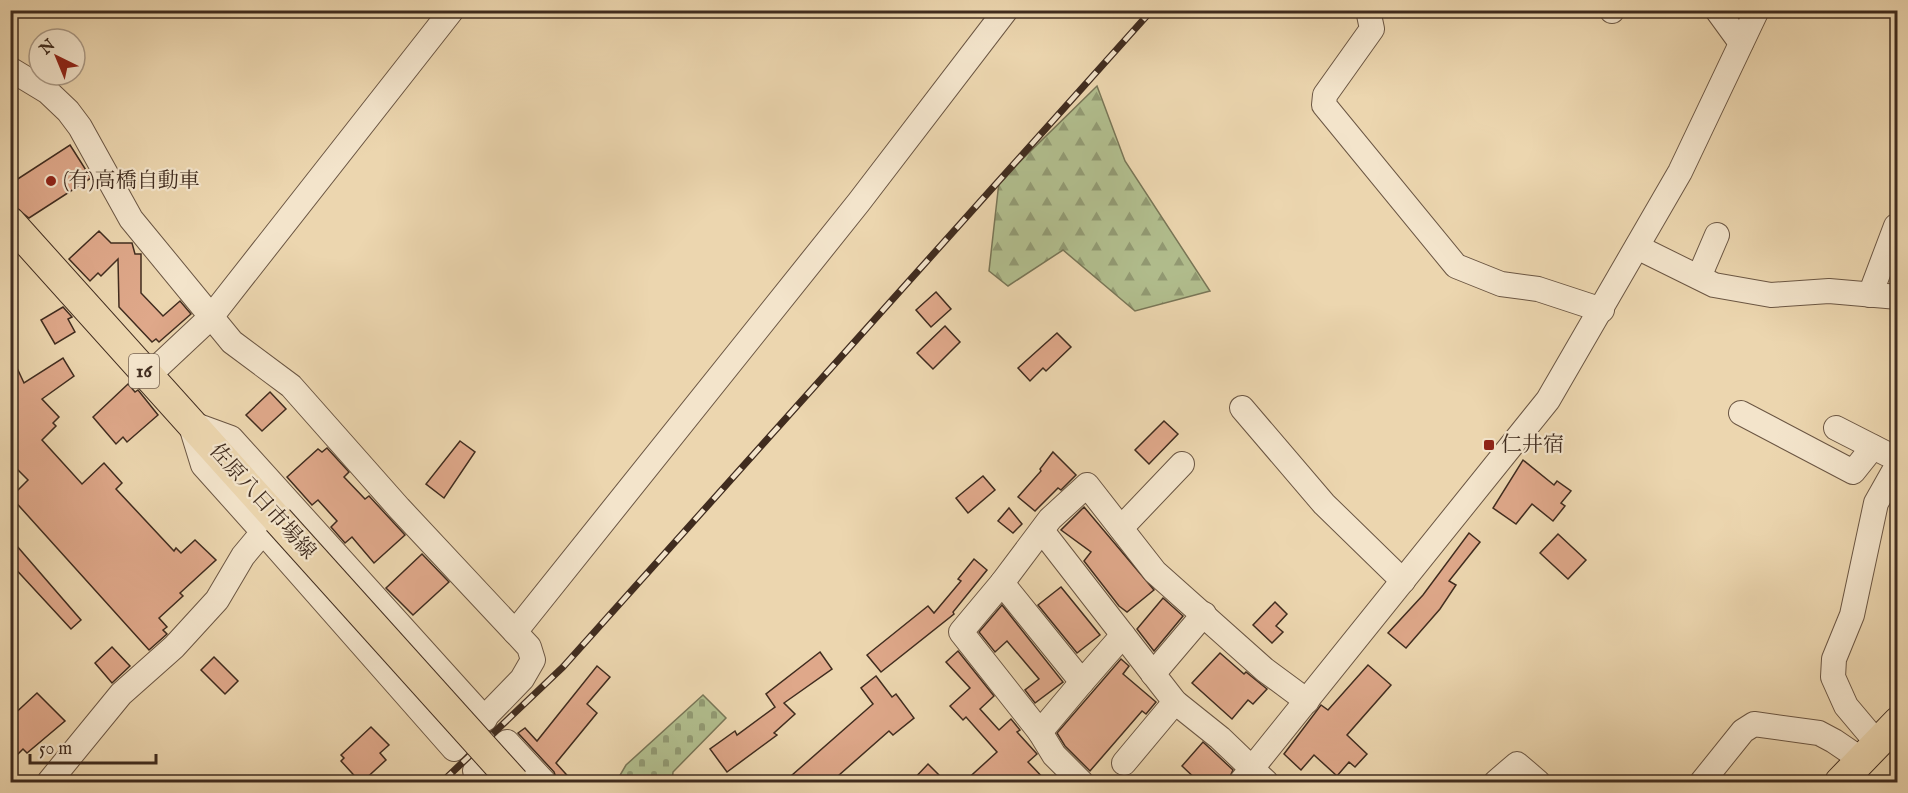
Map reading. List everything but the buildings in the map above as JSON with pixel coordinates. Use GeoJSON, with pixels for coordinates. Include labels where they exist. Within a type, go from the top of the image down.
{"type":"FeatureCollection","features":[{"type":"Feature","properties":{"kind":"main road","name":"佐原八日市場線"},"geometry":{"type":"LineString","coordinates":[[10,222],[190,423],[271,526],[514,783]]}},
{"type":"Feature","properties":{"kind":"main road"},"geometry":{"type":"LineString","coordinates":[[1840,783],[1879,742]]}},
{"type":"Feature","properties":{"kind":"street"},"geometry":{"type":"LineString","coordinates":[[148,376],[211,317],[452,10]]}},
{"type":"Feature","properties":{"kind":"street"},"geometry":{"type":"LineString","coordinates":[[515,632],[859,202],[1006,10]]}},
{"type":"Feature","properties":{"kind":"street"},"geometry":{"type":"LineString","coordinates":[[1368,10],[1372,29],[1325,94],[1324,105],[1456,266],[1501,284],[1538,289],[1602,310]]}},
{"type":"Feature","properties":{"kind":"street"},"geometry":{"type":"LineString","coordinates":[[1716,10],[1741,43]]}},
{"type":"Feature","properties":{"kind":"street"},"geometry":{"type":"LineString","coordinates":[[1042,532],[1175,702],[1254,778],[1307,701],[1548,400],[1680,172],[1757,10]]}},
{"type":"Feature","properties":{"kind":"street"},"geometry":{"type":"LineString","coordinates":[[10,69],[48,92],[68,111],[91,144],[131,219],[211,317],[242,350],[291,386],[399,508],[529,647],[533,660],[522,679],[486,719],[454,749],[271,526],[243,556],[217,600],[174,647],[121,694],[49,783]]}},
{"type":"Feature","properties":{"kind":"street"},"geometry":{"type":"LineString","coordinates":[[1870,295],[1896,226]]}},
{"type":"Feature","properties":{"kind":"street"},"geometry":{"type":"LineString","coordinates":[[1699,278],[1717,235]]}},
{"type":"Feature","properties":{"kind":"street"},"geometry":{"type":"LineString","coordinates":[[1637,247],[1714,285],[1771,295],[1829,291],[1898,297]]}},
{"type":"Feature","properties":{"kind":"street"},"geometry":{"type":"LineString","coordinates":[[1242,408],[1324,504],[1403,581]]}},
{"type":"Feature","properties":{"kind":"street"},"geometry":{"type":"LineString","coordinates":[[1741,413],[1853,472],[1873,447]]}},
{"type":"Feature","properties":{"kind":"street"},"geometry":{"type":"LineString","coordinates":[[190,423],[231,438],[486,719]]}},
{"type":"Feature","properties":{"kind":"street"},"geometry":{"type":"LineString","coordinates":[[1836,428],[1898,459]]}},
{"type":"Feature","properties":{"kind":"street"},"geometry":{"type":"LineString","coordinates":[[1121,528],[1182,464]]}},
{"type":"Feature","properties":{"kind":"street"},"geometry":{"type":"LineString","coordinates":[[1879,742],[1846,706],[1833,677],[1834,659],[1852,615],[1876,503],[1898,464]]}},
{"type":"Feature","properties":{"kind":"street"},"geometry":{"type":"LineString","coordinates":[[1081,783],[1054,755],[1040,732],[961,632],[1002,583],[1050,519],[1087,485],[1155,572],[1264,670],[1307,701]]}},
{"type":"Feature","properties":{"kind":"street"},"geometry":{"type":"LineString","coordinates":[[1002,583],[1082,682]]}},
{"type":"Feature","properties":{"kind":"street"},"geometry":{"type":"LineString","coordinates":[[1153,674],[1204,614]]}},
{"type":"Feature","properties":{"kind":"street"},"geometry":{"type":"LineString","coordinates":[[1040,732],[1123,635]]}},
{"type":"Feature","properties":{"kind":"street"},"geometry":{"type":"LineString","coordinates":[[1124,764],[1175,702]]}},
{"type":"Feature","properties":{"kind":"street"},"geometry":{"type":"LineString","coordinates":[[1702,783],[1736,738],[1754,724],[1818,733],[1834,741],[1879,742]]}},
{"type":"Feature","properties":{"kind":"street"},"geometry":{"type":"LineString","coordinates":[[485,783],[475,771],[507,742],[544,783]]}},
{"type":"Feature","properties":{"kind":"street"},"geometry":{"type":"LineString","coordinates":[[1496,783],[1517,764],[1538,783]]}},
{"type":"Feature","properties":{"kind":"green space"},"geometry":{"type":"Polygon","coordinates":[[[1097,86],[1125,161],[1210,291],[1135,311],[1063,250],[1008,286],[989,271],[999,182],[1097,86]]]}},
{"type":"Feature","properties":{"kind":"green space"},"geometry":{"type":"Polygon","coordinates":[[[703,695],[726,718],[673,772],[672,782],[616,782],[626,765],[703,695]]]}},
{"type":"Feature","properties":{"kind":"railway"},"geometry":{"type":"LineString","coordinates":[[442,782],[563,667],[1152,10]]}},
{"type":"Feature","properties":{"kind":"place","name":"(有)高橋自動車"},"geometry":{"type":"Point","coordinates":[51,181]}},
{"type":"Feature","properties":{"kind":"place","name":"仁井宿"},"geometry":{"type":"Point","coordinates":[1489,445]}}]}
